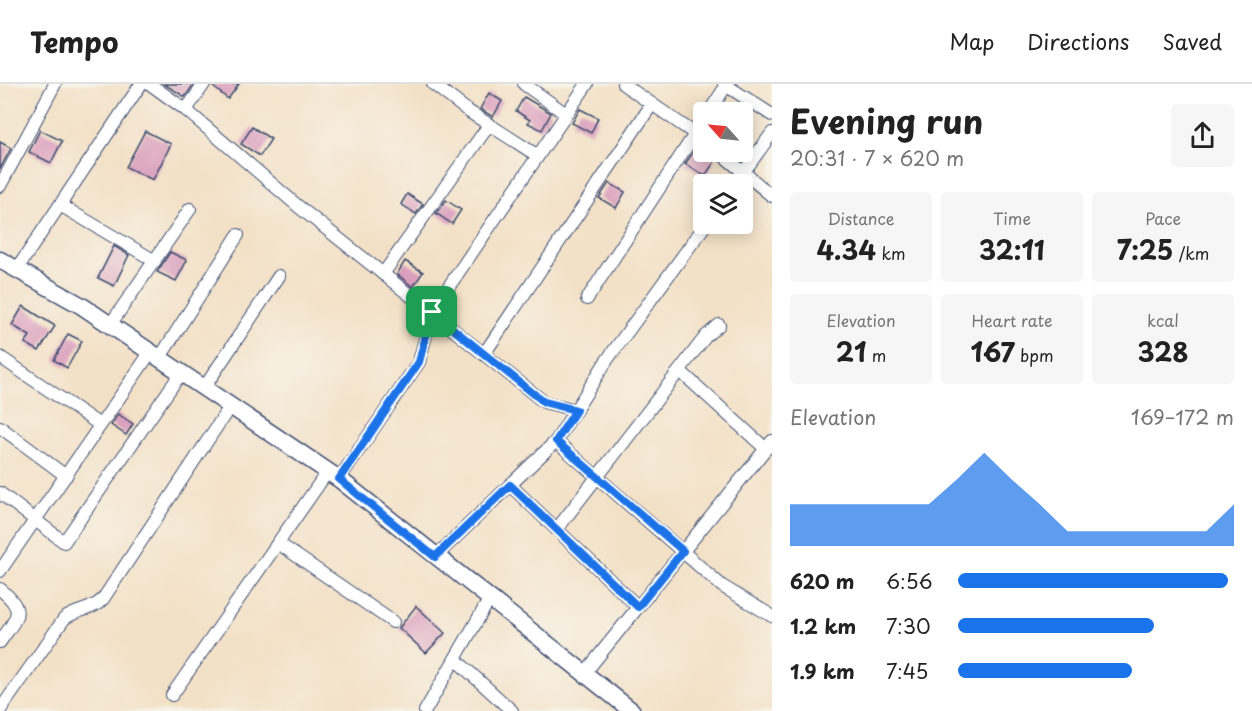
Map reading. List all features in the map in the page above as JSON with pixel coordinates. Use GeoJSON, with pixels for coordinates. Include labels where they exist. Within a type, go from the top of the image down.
{"type":"FeatureCollection","features":[{"type":"Feature","properties":{"kind":"street"},"geometry":{"type":"LineString","coordinates":[[0,185],[55,84]]}},
{"type":"Feature","properties":{"kind":"street"},"geometry":{"type":"LineString","coordinates":[[17,269],[141,84]]}},
{"type":"Feature","properties":{"kind":"street"},"geometry":{"type":"LineString","coordinates":[[150,84],[186,110],[299,207],[544,402],[576,410]]}},
{"type":"Feature","properties":{"kind":"street"},"geometry":{"type":"LineString","coordinates":[[186,110],[204,84]]}},
{"type":"Feature","properties":{"kind":"street"},"geometry":{"type":"LineString","coordinates":[[433,84],[489,125],[538,156]]}},
{"type":"Feature","properties":{"kind":"street"},"geometry":{"type":"LineString","coordinates":[[524,84],[566,114]]}},
{"type":"Feature","properties":{"kind":"street"},"geometry":{"type":"LineString","coordinates":[[172,695],[278,543],[334,475],[419,362],[432,312],[587,84]]}},
{"type":"Feature","properties":{"kind":"street"},"geometry":{"type":"LineString","coordinates":[[623,84],[693,133]]}},
{"type":"Feature","properties":{"kind":"street"},"geometry":{"type":"LineString","coordinates":[[715,102],[725,85],[772,115]]}},
{"type":"Feature","properties":{"kind":"street"},"geometry":{"type":"LineString","coordinates":[[484,354],[652,104]]}},
{"type":"Feature","properties":{"kind":"street"},"geometry":{"type":"LineString","coordinates":[[383,274],[489,125]]}},
{"type":"Feature","properties":{"kind":"street"},"geometry":{"type":"LineString","coordinates":[[743,174],[772,133]]}},
{"type":"Feature","properties":{"kind":"street"},"geometry":{"type":"LineString","coordinates":[[586,299],[693,146]]}},
{"type":"Feature","properties":{"kind":"street"},"geometry":{"type":"LineString","coordinates":[[732,162],[772,196]]}},
{"type":"Feature","properties":{"kind":"street"},"geometry":{"type":"LineString","coordinates":[[60,205],[155,261]]}},
{"type":"Feature","properties":{"kind":"street"},"geometry":{"type":"LineString","coordinates":[[110,325],[190,209]]}},
{"type":"Feature","properties":{"kind":"street"},"geometry":{"type":"LineString","coordinates":[[435,557],[556,441],[606,360],[699,234]]}},
{"type":"Feature","properties":{"kind":"street"},"geometry":{"type":"LineString","coordinates":[[0,571],[100,425],[155,356],[238,235]]}},
{"type":"Feature","properties":{"kind":"street"},"geometry":{"type":"LineString","coordinates":[[0,260],[110,325],[334,475],[632,711]]}},
{"type":"Feature","properties":{"kind":"street"},"geometry":{"type":"LineString","coordinates":[[204,388],[279,276]]}},
{"type":"Feature","properties":{"kind":"street"},"geometry":{"type":"LineString","coordinates":[[557,529],[706,336],[719,325]]}},
{"type":"Feature","properties":{"kind":"street"},"geometry":{"type":"LineString","coordinates":[[0,357],[100,425]]}},
{"type":"Feature","properties":{"kind":"street"},"geometry":{"type":"LineString","coordinates":[[584,674],[769,445],[680,370]]}},
{"type":"Feature","properties":{"kind":"street"},"geometry":{"type":"LineString","coordinates":[[0,494],[64,542],[181,373]]}},
{"type":"Feature","properties":{"kind":"street"},"geometry":{"type":"LineString","coordinates":[[0,710],[64,619],[95,607],[103,599],[231,405]]}},
{"type":"Feature","properties":{"kind":"street"},"geometry":{"type":"LineString","coordinates":[[0,427],[66,476]]}},
{"type":"Feature","properties":{"kind":"street"},"geometry":{"type":"LineString","coordinates":[[556,441],[722,586],[772,616]]}},
{"type":"Feature","properties":{"kind":"street"},"geometry":{"type":"LineString","coordinates":[[510,485],[638,607]]}},
{"type":"Feature","properties":{"kind":"street"},"geometry":{"type":"LineString","coordinates":[[278,543],[393,622]]}},
{"type":"Feature","properties":{"kind":"street"},"geometry":{"type":"LineString","coordinates":[[0,589],[12,598],[18,610],[0,642]]}},
{"type":"Feature","properties":{"kind":"street"},"geometry":{"type":"LineString","coordinates":[[425,711],[489,600]]}},
{"type":"Feature","properties":{"kind":"street"},"geometry":{"type":"LineString","coordinates":[[455,659],[512,711]]}},
{"type":"Feature","properties":{"kind":"building"},"geometry":{"type":"Polygon","coordinates":[[[164,84],[194,84],[185,97],[164,84]]]}},
{"type":"Feature","properties":{"kind":"building"},"geometry":{"type":"Polygon","coordinates":[[[212,84],[239,84],[228,99],[212,84]]]}},
{"type":"Feature","properties":{"kind":"building"},"geometry":{"type":"Polygon","coordinates":[[[489,93],[502,101],[493,117],[480,109],[489,93]]]}},
{"type":"Feature","properties":{"kind":"building"},"geometry":{"type":"Polygon","coordinates":[[[524,97],[551,113],[542,130],[528,123],[530,120],[516,111],[524,97]]]}},
{"type":"Feature","properties":{"kind":"building"},"geometry":{"type":"Polygon","coordinates":[[[580,109],[598,118],[591,133],[572,123],[580,109]]]}},
{"type":"Feature","properties":{"kind":"building"},"geometry":{"type":"Polygon","coordinates":[[[252,127],[271,139],[260,156],[241,144],[252,127]]]}},
{"type":"Feature","properties":{"kind":"building"},"geometry":{"type":"Polygon","coordinates":[[[40,130],[62,141],[51,163],[29,152],[40,130]]]}},
{"type":"Feature","properties":{"kind":"building"},"geometry":{"type":"Polygon","coordinates":[[[145,131],[171,144],[153,180],[126,167],[145,131]]]}},
{"type":"Feature","properties":{"kind":"building"},"geometry":{"type":"Polygon","coordinates":[[[0,142],[11,148],[0,169],[0,142]]]}},
{"type":"Feature","properties":{"kind":"building"},"geometry":{"type":"Polygon","coordinates":[[[693,152],[693,162],[714,162],[706,174],[702,174],[685,164],[693,152]]]}},
{"type":"Feature","properties":{"kind":"building"},"geometry":{"type":"Polygon","coordinates":[[[609,183],[625,192],[616,208],[599,198],[609,183]]]}},
{"type":"Feature","properties":{"kind":"building"},"geometry":{"type":"Polygon","coordinates":[[[407,194],[423,204],[416,214],[401,204],[407,194]]]}},
{"type":"Feature","properties":{"kind":"building"},"geometry":{"type":"Polygon","coordinates":[[[446,200],[461,210],[452,224],[436,213],[446,200]]]}},
{"type":"Feature","properties":{"kind":"building"},"geometry":{"type":"Polygon","coordinates":[[[114,246],[129,255],[114,286],[98,278],[114,246]]]}},
{"type":"Feature","properties":{"kind":"building"},"geometry":{"type":"Polygon","coordinates":[[[170,252],[187,260],[176,281],[157,272],[170,252]]]}},
{"type":"Feature","properties":{"kind":"building"},"geometry":{"type":"Polygon","coordinates":[[[405,261],[423,272],[413,287],[397,274],[405,261]]]}},
{"type":"Feature","properties":{"kind":"building"},"geometry":{"type":"Polygon","coordinates":[[[23,306],[55,326],[39,351],[25,343],[30,336],[12,325],[23,306]]]}},
{"type":"Feature","properties":{"kind":"building"},"geometry":{"type":"Polygon","coordinates":[[[68,334],[82,341],[67,368],[54,360],[68,334]]]}},
{"type":"Feature","properties":{"kind":"building"},"geometry":{"type":"Polygon","coordinates":[[[118,414],[133,424],[126,435],[111,425],[118,414]]]}},
{"type":"Feature","properties":{"kind":"building"},"geometry":{"type":"Polygon","coordinates":[[[416,606],[445,633],[426,653],[399,628],[416,606]]]}},
{"type":"Feature","properties":{"kind":"route"},"geometry":{"type":"LineString","coordinates":[[432,312],[544,402],[576,410],[556,441],[683,551],[638,607],[510,485],[435,557],[339,479],[419,362],[432,312]]}}]}
